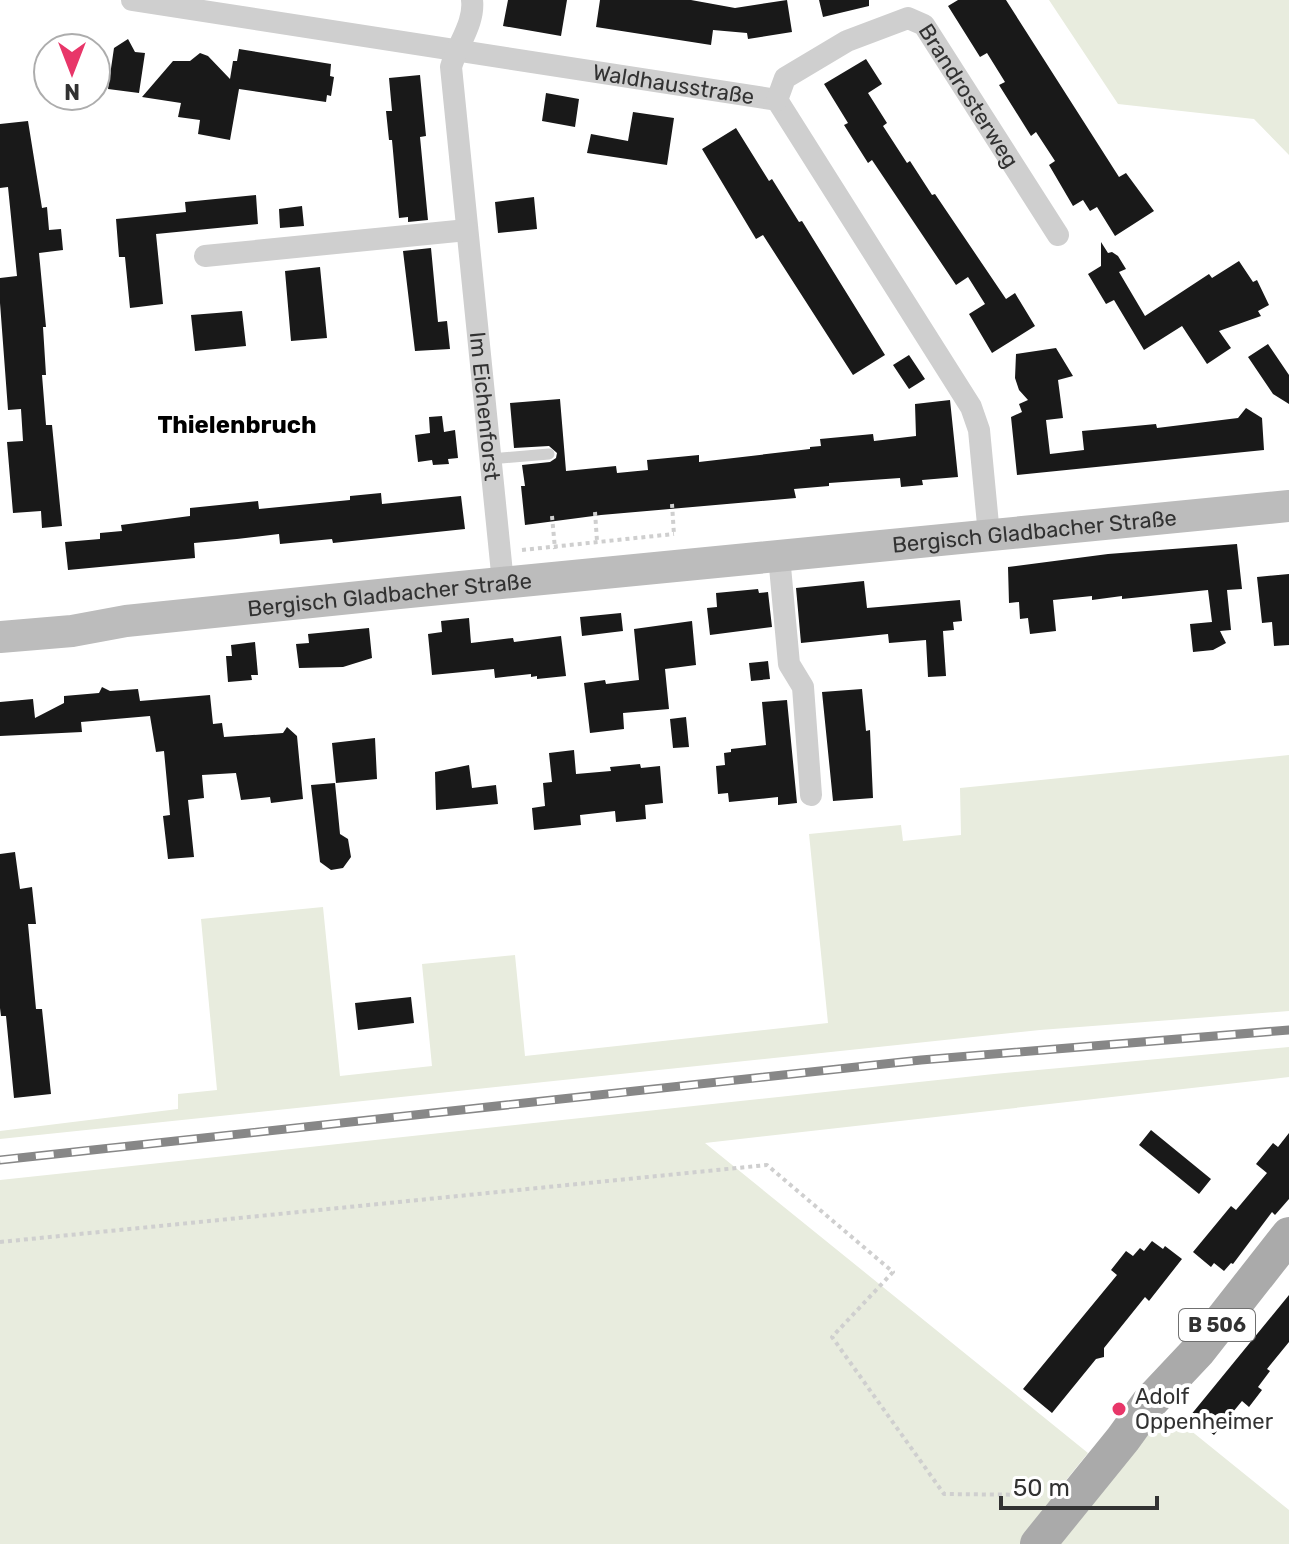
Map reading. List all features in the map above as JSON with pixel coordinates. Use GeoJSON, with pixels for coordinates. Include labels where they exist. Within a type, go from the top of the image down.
{"type":"FeatureCollection","features":[{"type":"Feature","properties":{"kind":"main road","name":"Bergisch Gladbacher Straße"},"geometry":{"type":"LineString","coordinates":[[0,637],[72,631],[501,568],[779,556],[1289,506]]}},
{"type":"Feature","properties":{"kind":"main road","name":"B 506"},"geometry":{"type":"LineString","coordinates":[[1038,1544],[1149,1403],[1198,1351],[1289,1235]]}},
{"type":"Feature","properties":{"kind":"street","name":"Waldhausstraße"},"geometry":{"type":"LineString","coordinates":[[132,0],[777,100],[971,407],[979,430],[989,535]]}},
{"type":"Feature","properties":{"kind":"street","name":"Im Eichenforst"},"geometry":{"type":"LineString","coordinates":[[472,0],[469,25],[455,50],[451,67],[501,568]]}},
{"type":"Feature","properties":{"kind":"street","name":"Brandrosterweg"},"geometry":{"type":"LineString","coordinates":[[777,100],[785,78],[847,41],[908,18],[924,25],[1058,235]]}},
{"type":"Feature","properties":{"kind":"street"},"geometry":{"type":"LineString","coordinates":[[205,256],[467,230]]}},
{"type":"Feature","properties":{"kind":"street"},"geometry":{"type":"LineString","coordinates":[[779,556],[789,664],[803,687],[811,795]]}},
{"type":"Feature","properties":{"kind":"lane"},"geometry":{"type":"LineString","coordinates":[[490,459],[549,454]]}},
{"type":"Feature","properties":{"kind":"path"},"geometry":{"type":"LineString","coordinates":[[501,568],[555,546],[674,534],[672,504]]}},
{"type":"Feature","properties":{"kind":"path"},"geometry":{"type":"LineString","coordinates":[[595,512],[597,542]]}},
{"type":"Feature","properties":{"kind":"path"},"geometry":{"type":"LineString","coordinates":[[552,516],[555,546]]}},
{"type":"Feature","properties":{"kind":"path"},"geometry":{"type":"LineString","coordinates":[[0,1242],[767,1165],[893,1272],[832,1337],[944,1494],[1078,1495]]}},
{"type":"Feature","properties":{"kind":"shaded area"},"geometry":{"type":"Polygon","coordinates":[[[1049,0],[1289,0],[1289,155],[1254,119],[1118,104],[1049,0]]]}},
{"type":"Feature","properties":{"kind":"shaded area"},"geometry":{"type":"Polygon","coordinates":[[[1289,755],[1289,1011],[1040,1030],[0,1139],[0,1131],[178,1109],[178,1094],[217,1090],[201,919],[323,907],[340,1076],[432,1066],[422,964],[515,955],[525,1056],[828,1023],[809,834],[901,825],[903,841],[961,835],[960,788],[1289,755]]]}},
{"type":"Feature","properties":{"kind":"shaded area"},"geometry":{"type":"Polygon","coordinates":[[[1289,1047],[1289,1077],[705,1143],[1088,1453],[1067,1479],[1025,1544],[0,1544],[0,1180],[994,1074],[1289,1047]]]}},
{"type":"Feature","properties":{"kind":"shaded area"},"geometry":{"type":"Polygon","coordinates":[[[1169,1413],[1289,1510],[1289,1544],[1059,1544],[1154,1427],[1169,1413]]]}},
{"type":"Feature","properties":{"kind":"building"},"geometry":{"type":"Polygon","coordinates":[[[508,0],[567,0],[561,36],[503,26],[508,0]]]}},
{"type":"Feature","properties":{"kind":"building"},"geometry":{"type":"Polygon","coordinates":[[[600,0],[691,0],[735,8],[787,0],[792,32],[748,39],[747,33],[713,30],[711,45],[596,27],[600,0]]]}},
{"type":"Feature","properties":{"kind":"building"},"geometry":{"type":"Polygon","coordinates":[[[819,0],[869,0],[869,6],[823,17],[819,0]]]}},
{"type":"Feature","properties":{"kind":"building"},"geometry":{"type":"Polygon","coordinates":[[[958,0],[1006,0],[1119,177],[1126,173],[1154,211],[1115,236],[1097,207],[1090,211],[1083,200],[1073,206],[1049,165],[1055,161],[1036,132],[1031,136],[999,85],[1005,82],[987,53],[980,57],[948,6],[958,0]]]}},
{"type":"Feature","properties":{"kind":"building"},"geometry":{"type":"Polygon","coordinates":[[[128,39],[135,52],[145,53],[139,93],[112,90],[114,48],[128,39]]]}},
{"type":"Feature","properties":{"kind":"building"},"geometry":{"type":"Polygon","coordinates":[[[239,49],[331,64],[330,76],[334,77],[331,96],[327,95],[326,102],[239,89],[230,140],[198,134],[200,120],[178,117],[181,103],[142,97],[173,61],[190,61],[200,53],[208,56],[230,79],[239,49]]]}},
{"type":"Feature","properties":{"kind":"building"},"geometry":{"type":"Polygon","coordinates":[[[866,59],[882,84],[868,93],[887,123],[883,126],[907,163],[910,161],[932,195],[935,194],[1006,299],[1015,293],[1035,326],[992,353],[969,314],[985,304],[968,277],[956,285],[872,160],[868,163],[844,125],[848,123],[824,84],[866,59]]]}},
{"type":"Feature","properties":{"kind":"building"},"geometry":{"type":"Polygon","coordinates":[[[420,75],[426,136],[420,137],[428,220],[408,222],[408,217],[399,218],[392,140],[389,140],[386,111],[392,111],[389,78],[420,75]]]}},
{"type":"Feature","properties":{"kind":"building"},"geometry":{"type":"Polygon","coordinates":[[[546,93],[579,99],[575,127],[542,121],[546,93]]]}},
{"type":"Feature","properties":{"kind":"building"},"geometry":{"type":"Polygon","coordinates":[[[633,112],[674,118],[667,165],[587,153],[591,134],[628,141],[633,112]]]}},
{"type":"Feature","properties":{"kind":"building"},"geometry":{"type":"Polygon","coordinates":[[[28,121],[42,208],[47,207],[49,230],[61,229],[63,250],[39,253],[46,327],[43,327],[46,375],[42,375],[46,425],[52,425],[62,526],[42,528],[41,511],[13,513],[7,442],[23,441],[21,409],[8,410],[0,303],[0,278],[17,276],[8,187],[0,188],[0,124],[28,121]]]}},
{"type":"Feature","properties":{"kind":"building"},"geometry":{"type":"Polygon","coordinates":[[[736,128],[769,181],[772,179],[799,222],[802,221],[885,355],[853,375],[763,235],[756,239],[702,149],[736,128]]]}},
{"type":"Feature","properties":{"kind":"building"},"geometry":{"type":"Polygon","coordinates":[[[256,195],[258,224],[156,234],[163,304],[130,308],[125,257],[119,257],[116,219],[186,212],[185,202],[256,195]]]}},
{"type":"Feature","properties":{"kind":"building"},"geometry":{"type":"Polygon","coordinates":[[[534,197],[537,229],[498,233],[495,202],[534,197]]]}},
{"type":"Feature","properties":{"kind":"building"},"geometry":{"type":"Polygon","coordinates":[[[302,206],[304,226],[280,228],[279,209],[302,206]]]}},
{"type":"Feature","properties":{"kind":"building"},"geometry":{"type":"Polygon","coordinates":[[[1101,242],[1108,253],[1118,256],[1126,269],[1119,272],[1145,316],[1209,274],[1212,278],[1239,261],[1253,282],[1257,280],[1269,305],[1258,311],[1261,316],[1219,331],[1231,348],[1207,364],[1182,326],[1144,350],[1114,300],[1106,304],[1088,274],[1101,266],[1101,242]]]}},
{"type":"Feature","properties":{"kind":"building"},"geometry":{"type":"Polygon","coordinates":[[[431,248],[438,322],[447,321],[450,349],[415,351],[403,251],[431,248]]]}},
{"type":"Feature","properties":{"kind":"building"},"geometry":{"type":"Polygon","coordinates":[[[320,267],[327,338],[291,341],[285,271],[320,267]]]}},
{"type":"Feature","properties":{"kind":"building"},"geometry":{"type":"Polygon","coordinates":[[[242,311],[246,346],[195,351],[191,315],[242,311]]]}},
{"type":"Feature","properties":{"kind":"building"},"geometry":{"type":"Polygon","coordinates":[[[1268,344],[1289,375],[1289,404],[1273,394],[1248,357],[1268,344]]]}},
{"type":"Feature","properties":{"kind":"building"},"geometry":{"type":"Polygon","coordinates":[[[1056,348],[1073,376],[1058,380],[1063,418],[1046,420],[1050,454],[1084,450],[1082,431],[1156,424],[1157,428],[1238,418],[1246,408],[1262,418],[1264,450],[1017,475],[1011,417],[1022,412],[1019,404],[1028,400],[1019,390],[1015,378],[1016,354],[1056,348]]]}},
{"type":"Feature","properties":{"kind":"building"},"geometry":{"type":"Polygon","coordinates":[[[909,355],[925,379],[909,389],[893,365],[909,355]]]}},
{"type":"Feature","properties":{"kind":"building"},"geometry":{"type":"Polygon","coordinates":[[[560,399],[566,471],[616,466],[617,473],[648,470],[647,460],[699,455],[699,462],[810,449],[821,446],[820,439],[873,434],[874,441],[916,436],[915,404],[950,400],[958,477],[922,480],[923,485],[901,487],[900,478],[829,483],[829,486],[794,489],[796,498],[601,515],[525,525],[522,465],[550,462],[557,453],[549,446],[514,448],[510,403],[560,399]]]}},
{"type":"Feature","properties":{"kind":"building"},"geometry":{"type":"Polygon","coordinates":[[[442,416],[444,432],[455,430],[458,458],[448,459],[449,464],[433,465],[432,460],[418,462],[415,435],[430,433],[429,417],[442,416]]]}},
{"type":"Feature","properties":{"kind":"building"},"geometry":{"type":"Polygon","coordinates":[[[381,493],[382,504],[461,496],[465,529],[333,543],[332,539],[280,544],[279,534],[194,543],[195,558],[68,570],[65,542],[100,539],[100,533],[122,531],[121,525],[190,516],[190,508],[258,501],[259,509],[350,500],[350,496],[381,493]]]}},
{"type":"Feature","properties":{"kind":"building"},"geometry":{"type":"Polygon","coordinates":[[[1237,544],[1242,589],[1227,590],[1231,630],[1220,631],[1226,643],[1213,650],[1193,652],[1190,624],[1212,622],[1208,590],[1122,599],[1122,596],[1092,600],[1092,596],[1053,600],[1056,631],[1030,634],[1028,618],[1020,619],[1019,602],[1009,603],[1008,567],[1108,554],[1237,544]]]}},
{"type":"Feature","properties":{"kind":"building"},"geometry":{"type":"Polygon","coordinates":[[[1289,574],[1289,645],[1274,646],[1272,622],[1262,623],[1257,577],[1289,574]]]}},
{"type":"Feature","properties":{"kind":"building"},"geometry":{"type":"Polygon","coordinates":[[[864,581],[867,608],[960,600],[962,621],[953,622],[954,630],[943,631],[946,676],[928,677],[926,640],[889,643],[888,634],[801,643],[796,588],[864,581]]]}},
{"type":"Feature","properties":{"kind":"building"},"geometry":{"type":"Polygon","coordinates":[[[758,589],[759,593],[768,592],[772,627],[710,635],[707,608],[717,607],[716,593],[758,589]]]}},
{"type":"Feature","properties":{"kind":"building"},"geometry":{"type":"Polygon","coordinates":[[[621,613],[623,631],[582,636],[580,617],[621,613]]]}},
{"type":"Feature","properties":{"kind":"building"},"geometry":{"type":"Polygon","coordinates":[[[469,618],[471,643],[561,636],[566,676],[537,679],[531,674],[495,678],[494,669],[432,675],[428,634],[442,632],[441,621],[469,618]]]}},
{"type":"Feature","properties":{"kind":"building"},"geometry":{"type":"Polygon","coordinates":[[[692,621],[696,665],[665,669],[669,709],[623,713],[624,729],[590,733],[584,683],[639,680],[634,629],[692,621]]]}},
{"type":"Feature","properties":{"kind":"building"},"geometry":{"type":"Polygon","coordinates":[[[369,628],[372,658],[343,667],[299,668],[296,644],[309,643],[308,634],[369,628]]]}},
{"type":"Feature","properties":{"kind":"building"},"geometry":{"type":"Polygon","coordinates":[[[255,642],[258,675],[251,675],[252,680],[228,682],[226,656],[232,656],[231,645],[255,642]]]}},
{"type":"Feature","properties":{"kind":"building"},"geometry":{"type":"Polygon","coordinates":[[[768,661],[770,679],[751,681],[749,663],[768,661]]]}},
{"type":"Feature","properties":{"kind":"building"},"geometry":{"type":"Polygon","coordinates":[[[102,687],[110,691],[138,689],[140,701],[210,695],[213,724],[222,723],[224,737],[283,733],[287,727],[297,736],[303,799],[271,803],[270,797],[241,800],[236,773],[202,775],[204,798],[188,800],[194,857],[168,859],[163,816],[170,815],[164,751],[156,752],[150,716],[81,722],[82,732],[0,736],[0,702],[33,699],[35,718],[64,703],[64,696],[99,693],[102,687]]]}},
{"type":"Feature","properties":{"kind":"building"},"geometry":{"type":"Polygon","coordinates":[[[862,689],[866,731],[870,730],[873,798],[833,801],[822,692],[862,689]]]}},
{"type":"Feature","properties":{"kind":"building"},"geometry":{"type":"Polygon","coordinates":[[[787,700],[797,803],[778,805],[778,797],[729,802],[728,793],[718,794],[716,766],[725,765],[724,753],[731,752],[731,749],[766,745],[762,702],[787,700]]]}},
{"type":"Feature","properties":{"kind":"building"},"geometry":{"type":"Polygon","coordinates":[[[686,717],[689,747],[673,748],[670,719],[686,717]]]}},
{"type":"Feature","properties":{"kind":"building"},"geometry":{"type":"Polygon","coordinates":[[[375,738],[377,779],[336,783],[332,743],[375,738]]]}},
{"type":"Feature","properties":{"kind":"building"},"geometry":{"type":"Polygon","coordinates":[[[574,750],[576,774],[611,771],[610,767],[640,764],[641,768],[660,766],[663,803],[645,805],[646,819],[616,822],[615,811],[580,815],[581,825],[534,830],[532,808],[545,806],[543,783],[552,782],[549,753],[574,750]]]}},
{"type":"Feature","properties":{"kind":"building"},"geometry":{"type":"Polygon","coordinates":[[[469,765],[472,788],[496,785],[498,804],[436,810],[435,772],[469,765]]]}},
{"type":"Feature","properties":{"kind":"building"},"geometry":{"type":"Polygon","coordinates":[[[335,783],[340,834],[348,839],[351,857],[343,868],[331,870],[320,862],[311,785],[335,783]]]}},
{"type":"Feature","properties":{"kind":"building"},"geometry":{"type":"Polygon","coordinates":[[[15,852],[20,889],[32,887],[36,924],[28,924],[36,1009],[42,1009],[51,1094],[14,1098],[6,1016],[1,1016],[0,1008],[0,854],[15,852]]]}},
{"type":"Feature","properties":{"kind":"building"},"geometry":{"type":"Polygon","coordinates":[[[411,997],[414,1023],[358,1030],[355,1003],[411,997]]]}},
{"type":"Feature","properties":{"kind":"building"},"geometry":{"type":"Polygon","coordinates":[[[1151,1130],[1211,1179],[1199,1194],[1139,1145],[1151,1130]]]}},
{"type":"Feature","properties":{"kind":"building"},"geometry":{"type":"Polygon","coordinates":[[[1289,1133],[1289,1199],[1275,1215],[1272,1212],[1233,1264],[1224,1271],[1214,1263],[1211,1267],[1193,1252],[1231,1206],[1236,1210],[1267,1173],[1256,1164],[1273,1143],[1278,1147],[1289,1133]]]}},
{"type":"Feature","properties":{"kind":"building"},"geometry":{"type":"Polygon","coordinates":[[[1152,1241],[1163,1249],[1165,1246],[1182,1259],[1149,1301],[1145,1297],[1104,1348],[1104,1357],[1096,1359],[1052,1413],[1023,1389],[1117,1275],[1111,1270],[1126,1251],[1133,1256],[1140,1248],[1144,1251],[1152,1241]]]}},
{"type":"Feature","properties":{"kind":"building"},"geometry":{"type":"Polygon","coordinates":[[[1289,1295],[1289,1342],[1267,1369],[1270,1371],[1258,1387],[1262,1390],[1249,1407],[1242,1401],[1214,1435],[1190,1416],[1289,1295]]]}},
{"type":"Feature","properties":{"kind":"railway"},"geometry":{"type":"LineString","coordinates":[[0,1160],[921,1060],[1289,1030]]}},
{"type":"Feature","properties":{"kind":"place","name":"Adolf Oppenheimer"},"geometry":{"type":"Point","coordinates":[1119,1409]}},
{"type":"Feature","properties":{"kind":"district","name":"Thielenbruch"},"geometry":{"type":"Point","coordinates":[237,425]}}]}
